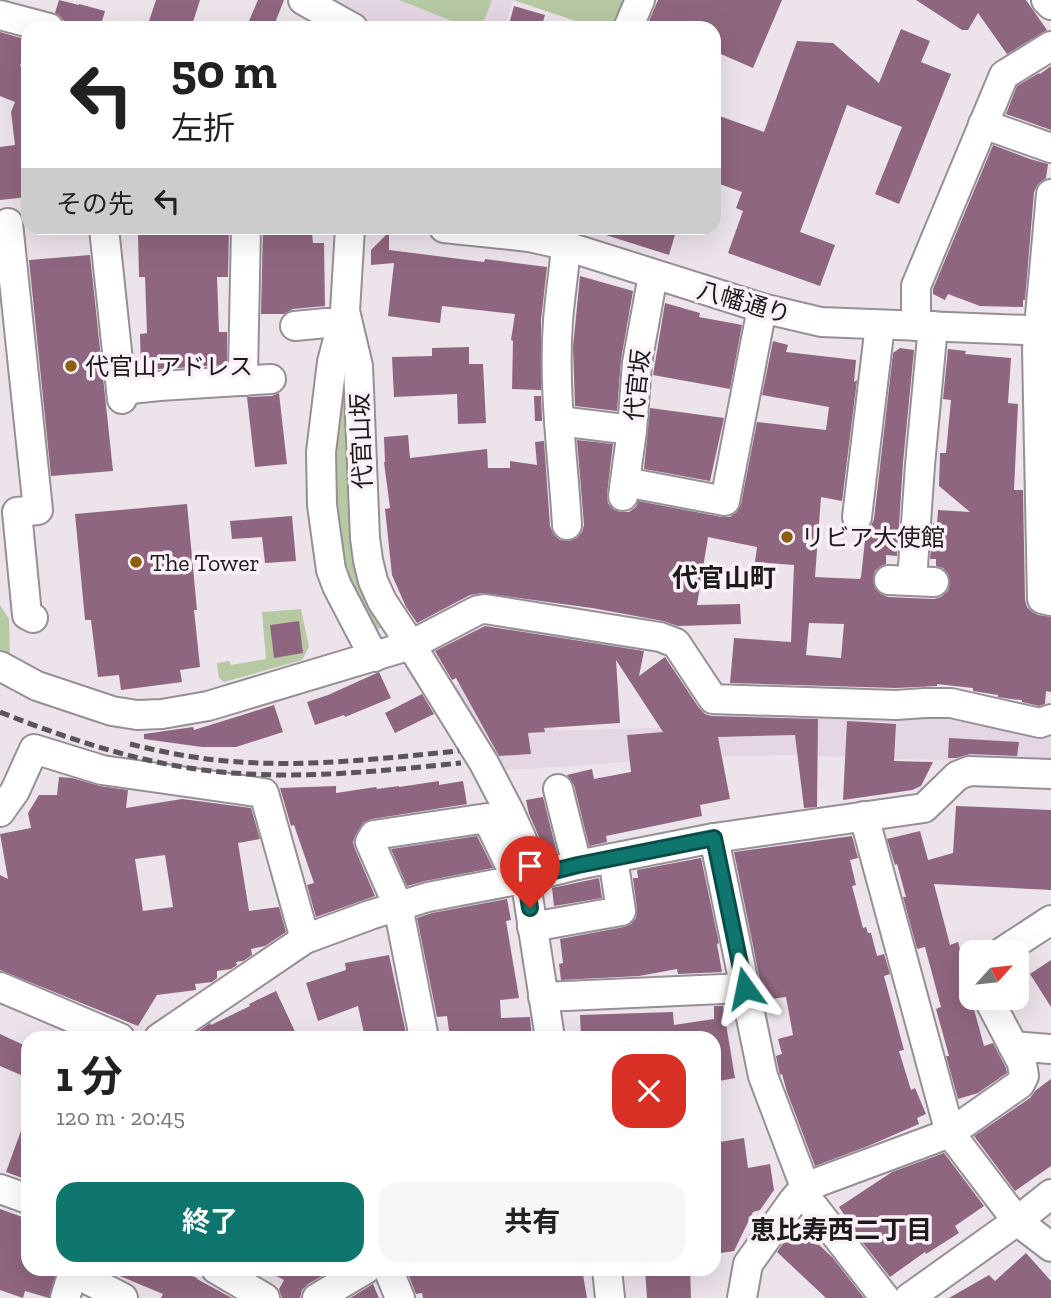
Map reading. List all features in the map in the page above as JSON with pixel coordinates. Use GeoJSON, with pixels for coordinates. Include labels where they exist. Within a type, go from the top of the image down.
{"type":"FeatureCollection","features":[{"type":"Feature","properties":{"kind":"street"},"geometry":{"type":"LineString","coordinates":[[303,0],[340,21]]}},
{"type":"Feature","properties":{"kind":"street"},"geometry":{"type":"LineString","coordinates":[[631,21],[640,0]]}},
{"type":"Feature","properties":{"kind":"street"},"geometry":{"type":"LineString","coordinates":[[1046,0],[1051,5]]}},
{"type":"Feature","properties":{"kind":"street"},"geometry":{"type":"LineString","coordinates":[[0,15],[23,21]]}},
{"type":"Feature","properties":{"kind":"street"},"geometry":{"type":"LineString","coordinates":[[912,581],[920,465],[924,326],[916,286],[1004,75],[1051,46]]}},
{"type":"Feature","properties":{"kind":"street"},"geometry":{"type":"LineString","coordinates":[[983,124],[1051,148]]}},
{"type":"Feature","properties":{"kind":"street"},"geometry":{"type":"LineString","coordinates":[[1051,194],[1038,441],[1042,599],[1051,601]]}},
{"type":"Feature","properties":{"kind":"street"},"geometry":{"type":"LineString","coordinates":[[12,223],[38,510],[17,512],[9,527],[27,615],[33,618]]}},
{"type":"Feature","properties":{"kind":"street"},"geometry":{"type":"LineString","coordinates":[[105,235],[121,394],[159,386],[258,380],[243,373],[246,235]]}},
{"type":"Feature","properties":{"kind":"street","name":"代官山坂"},"geometry":{"type":"LineString","coordinates":[[350,235],[344,317],[358,366],[365,538],[373,581],[382,601],[484,763],[510,813],[527,877]]}},
{"type":"Feature","properties":{"kind":"street","name":"八幡通り"},"geometry":{"type":"LineString","coordinates":[[510,235],[560,239],[653,275],[762,308],[821,322],[1045,331]]}},
{"type":"Feature","properties":{"kind":"street"},"geometry":{"type":"LineString","coordinates":[[560,239],[559,421],[567,525]]}},
{"type":"Feature","properties":{"kind":"street","name":"代官坂"},"geometry":{"type":"LineString","coordinates":[[653,275],[637,363],[624,489],[725,500],[762,308]]}},
{"type":"Feature","properties":{"kind":"street"},"geometry":{"type":"LineString","coordinates":[[295,326],[326,323],[344,317]]}},
{"type":"Feature","properties":{"kind":"street"},"geometry":{"type":"LineString","coordinates":[[344,317],[332,362],[321,452],[321,505],[331,569],[374,657]]}},
{"type":"Feature","properties":{"kind":"street"},"geometry":{"type":"LineString","coordinates":[[856,517],[880,325]]}},
{"type":"Feature","properties":{"kind":"street"},"geometry":{"type":"LineString","coordinates":[[559,421],[632,430]]}},
{"type":"Feature","properties":{"kind":"street"},"geometry":{"type":"LineString","coordinates":[[0,666],[37,686],[112,711],[149,715],[184,711],[411,645],[478,610],[485,609],[660,636],[676,643],[713,699],[896,705],[951,703],[1040,723],[1051,719]]}},
{"type":"Feature","properties":{"kind":"street"},"geometry":{"type":"LineString","coordinates":[[0,812],[15,790],[34,749],[102,770],[264,793],[305,939]]}},
{"type":"Feature","properties":{"kind":"street"},"geometry":{"type":"LineString","coordinates":[[169,1031],[305,939],[428,897],[714,838],[924,808],[957,776],[969,771],[1051,774]]}},
{"type":"Feature","properties":{"kind":"street"},"geometry":{"type":"LineString","coordinates":[[558,789],[578,865]]}},
{"type":"Feature","properties":{"kind":"street"},"geometry":{"type":"LineString","coordinates":[[864,816],[950,1133],[1017,1221],[1051,1247]]}},
{"type":"Feature","properties":{"kind":"street"},"geometry":{"type":"LineString","coordinates":[[423,1031],[398,906],[370,842],[374,835],[487,818],[527,877],[549,1031]]}},
{"type":"Feature","properties":{"kind":"street"},"geometry":{"type":"LineString","coordinates":[[714,838],[763,1076],[804,1187],[810,1202],[885,1298]]}},
{"type":"Feature","properties":{"kind":"street"},"geometry":{"type":"LineString","coordinates":[[532,927],[621,911],[613,858]]}},
{"type":"Feature","properties":{"kind":"street"},"geometry":{"type":"LineString","coordinates":[[1020,940],[1051,920]]}},
{"type":"Feature","properties":{"kind":"street"},"geometry":{"type":"LineString","coordinates":[[0,988],[103,1031]]}},
{"type":"Feature","properties":{"kind":"street"},"geometry":{"type":"LineString","coordinates":[[542,998],[745,988]]}},
{"type":"Feature","properties":{"kind":"street"},"geometry":{"type":"LineString","coordinates":[[742,1298],[748,1264],[804,1187],[950,1133],[1020,1084],[1024,1076],[1022,1063],[994,1010]]}},
{"type":"Feature","properties":{"kind":"street"},"geometry":{"type":"LineString","coordinates":[[1013,1046],[1051,1049]]}},
{"type":"Feature","properties":{"kind":"street"},"geometry":{"type":"LineString","coordinates":[[0,1189],[21,1196]]}},
{"type":"Feature","properties":{"kind":"street"},"geometry":{"type":"LineString","coordinates":[[909,1298],[1051,1194]]}},
{"type":"Feature","properties":{"kind":"street"},"geometry":{"type":"LineString","coordinates":[[228,1276],[265,1298]]}},
{"type":"Feature","properties":{"kind":"street"},"geometry":{"type":"LineString","coordinates":[[317,1298],[354,1276]]}},
{"type":"Feature","properties":{"kind":"street"},"geometry":{"type":"LineString","coordinates":[[391,1276],[400,1298]]}},
{"type":"Feature","properties":{"kind":"street"},"geometry":{"type":"LineString","coordinates":[[608,1276],[610,1298]]}},
{"type":"Feature","properties":{"kind":"street"},"geometry":{"type":"LineString","coordinates":[[71,1280],[122,1298]]}},
{"type":"Feature","properties":{"kind":"shaded area"},"geometry":{"type":"Polygon","coordinates":[[[337,0],[513,0],[506,21],[360,21],[334,8],[337,0]]]}},
{"type":"Feature","properties":{"kind":"shaded area"},"geometry":{"type":"Polygon","coordinates":[[[482,675],[548,682],[553,731],[682,727],[711,719],[711,708],[948,712],[1051,730],[1051,764],[789,755],[683,757],[497,770],[452,686],[482,675]]]}},
{"type":"Feature","properties":{"kind":"green space"},"geometry":{"type":"Polygon","coordinates":[[[399,0],[492,0],[484,21],[452,21],[399,0]]]}},
{"type":"Feature","properties":{"kind":"green space"},"geometry":{"type":"Polygon","coordinates":[[[513,0],[630,0],[621,21],[576,21],[513,0]]]}},
{"type":"Feature","properties":{"kind":"green space"},"geometry":{"type":"Polygon","coordinates":[[[340,362],[351,364],[387,626],[369,632],[348,596],[330,510],[340,362]]]}},
{"type":"Feature","properties":{"kind":"green space"},"geometry":{"type":"Polygon","coordinates":[[[0,605],[9,619],[10,658],[0,651],[0,605]]]}},
{"type":"Feature","properties":{"kind":"green space"},"geometry":{"type":"Polygon","coordinates":[[[301,609],[309,647],[302,660],[224,682],[219,678],[217,663],[229,661],[231,665],[266,659],[262,612],[301,609]]]}},
{"type":"Feature","properties":{"kind":"building"},"geometry":{"type":"Polygon","coordinates":[[[59,0],[105,11],[102,21],[64,21],[55,13],[59,0]]]}},
{"type":"Feature","properties":{"kind":"building"},"geometry":{"type":"Polygon","coordinates":[[[156,0],[200,0],[193,21],[149,21],[156,0]]]}},
{"type":"Feature","properties":{"kind":"building"},"geometry":{"type":"Polygon","coordinates":[[[258,0],[284,0],[276,21],[249,21],[258,0]]]}},
{"type":"Feature","properties":{"kind":"building"},"geometry":{"type":"Polygon","coordinates":[[[658,0],[782,0],[753,68],[721,54],[721,21],[649,21],[658,0]]]}},
{"type":"Feature","properties":{"kind":"building"},"geometry":{"type":"Polygon","coordinates":[[[916,0],[1026,0],[1047,30],[1007,54],[978,13],[968,30],[962,30],[916,0]]]}},
{"type":"Feature","properties":{"kind":"building"},"geometry":{"type":"Polygon","coordinates":[[[514,6],[545,15],[543,21],[510,21],[514,6]]]}},
{"type":"Feature","properties":{"kind":"building"},"geometry":{"type":"Polygon","coordinates":[[[901,29],[930,41],[921,62],[951,74],[899,204],[875,194],[902,127],[847,105],[800,232],[835,245],[820,286],[728,253],[743,211],[736,208],[742,192],[721,184],[721,117],[764,132],[797,41],[833,43],[879,83],[901,29]]]}},
{"type":"Feature","properties":{"kind":"building"},"geometry":{"type":"Polygon","coordinates":[[[0,32],[21,38],[21,198],[0,200],[0,147],[15,145],[11,112],[15,102],[0,96],[0,32]]]}},
{"type":"Feature","properties":{"kind":"building"},"geometry":{"type":"Polygon","coordinates":[[[1051,66],[1051,130],[1006,114],[1017,86],[1051,66]]]}},
{"type":"Feature","properties":{"kind":"building"},"geometry":{"type":"Polygon","coordinates":[[[993,145],[1048,164],[1046,178],[1038,184],[1034,192],[1023,307],[980,306],[948,294],[945,300],[933,294],[993,145]]]}},
{"type":"Feature","properties":{"kind":"building"},"geometry":{"type":"Polygon","coordinates":[[[138,235],[229,235],[228,277],[217,277],[219,332],[227,332],[227,365],[141,370],[140,334],[147,333],[145,277],[139,277],[138,235]]]}},
{"type":"Feature","properties":{"kind":"building"},"geometry":{"type":"Polygon","coordinates":[[[263,235],[312,235],[313,243],[324,243],[325,306],[293,309],[284,314],[261,314],[263,235]]]}},
{"type":"Feature","properties":{"kind":"building"},"geometry":{"type":"Polygon","coordinates":[[[389,235],[389,250],[547,267],[541,320],[541,390],[512,389],[511,340],[515,314],[442,306],[440,323],[388,316],[394,263],[371,265],[371,250],[389,235]]]}},
{"type":"Feature","properties":{"kind":"building"},"geometry":{"type":"Polygon","coordinates":[[[606,235],[675,235],[669,255],[606,235]]]}},
{"type":"Feature","properties":{"kind":"building","name":"代官山アドレス"},"geometry":{"type":"Polygon","coordinates":[[[90,255],[113,471],[51,476],[29,260],[90,255]]]}},
{"type":"Feature","properties":{"kind":"building"},"geometry":{"type":"Polygon","coordinates":[[[580,276],[633,291],[621,360],[617,411],[575,406],[573,347],[580,276]]]}},
{"type":"Feature","properties":{"kind":"building"},"geometry":{"type":"Polygon","coordinates":[[[665,303],[700,313],[699,317],[742,325],[730,389],[653,375],[665,303]]]}},
{"type":"Feature","properties":{"kind":"building"},"geometry":{"type":"Polygon","coordinates":[[[773,341],[788,345],[786,352],[856,360],[854,382],[857,380],[842,501],[821,497],[815,577],[860,579],[866,531],[874,519],[893,353],[900,348],[914,350],[897,556],[886,555],[886,564],[875,571],[873,579],[875,588],[888,597],[934,599],[948,591],[950,583],[948,574],[943,568],[936,566],[936,559],[930,559],[933,523],[937,524],[938,510],[970,512],[939,486],[940,453],[946,453],[951,400],[943,399],[948,349],[966,351],[965,354],[1011,358],[1008,403],[1018,404],[1014,490],[1023,490],[1025,600],[1032,612],[1051,617],[1051,692],[1046,691],[1045,704],[1039,706],[973,691],[973,688],[937,684],[896,688],[730,683],[734,638],[791,642],[794,565],[755,562],[757,547],[708,537],[697,605],[740,604],[741,624],[678,626],[592,608],[483,593],[470,595],[417,623],[406,607],[392,575],[385,509],[390,508],[384,462],[384,437],[408,435],[410,458],[487,449],[488,468],[510,468],[510,461],[537,465],[535,442],[544,441],[550,526],[560,540],[569,541],[577,538],[584,525],[577,440],[613,444],[607,494],[608,503],[613,509],[629,512],[636,507],[638,501],[722,517],[730,517],[737,512],[741,504],[757,422],[826,430],[829,407],[762,395],[773,341]],[[809,623],[806,655],[841,658],[844,624],[809,623]]]}},
{"type":"Feature","properties":{"kind":"building"},"geometry":{"type":"Polygon","coordinates":[[[469,347],[469,364],[483,364],[486,423],[458,424],[457,394],[394,397],[392,357],[432,356],[432,348],[469,347]]]}},
{"type":"Feature","properties":{"kind":"building"},"geometry":{"type":"Polygon","coordinates":[[[279,393],[287,464],[255,467],[247,397],[272,396],[279,393]]]}},
{"type":"Feature","properties":{"kind":"building"},"geometry":{"type":"Polygon","coordinates":[[[534,396],[541,396],[542,421],[535,421],[534,396]]]}},
{"type":"Feature","properties":{"kind":"building"},"geometry":{"type":"Polygon","coordinates":[[[650,408],[724,418],[710,481],[644,469],[650,408]]]}},
{"type":"Feature","properties":{"kind":"building","name":"The Tower"},"geometry":{"type":"Polygon","coordinates":[[[187,504],[200,667],[180,670],[182,682],[121,690],[119,675],[98,677],[91,620],[85,620],[75,514],[187,504]]]}},
{"type":"Feature","properties":{"kind":"building"},"geometry":{"type":"Polygon","coordinates":[[[292,516],[296,561],[265,563],[262,537],[232,539],[230,521],[292,516]]]}},
{"type":"Feature","properties":{"kind":"building"},"geometry":{"type":"Polygon","coordinates":[[[299,621],[303,653],[274,658],[270,625],[299,621]]]}},
{"type":"Feature","properties":{"kind":"building"},"geometry":{"type":"Polygon","coordinates":[[[485,626],[644,651],[639,676],[665,657],[699,708],[712,716],[818,719],[817,807],[804,808],[795,735],[718,737],[730,799],[700,805],[702,816],[606,836],[607,842],[589,846],[574,785],[567,775],[592,769],[594,779],[631,772],[627,735],[663,732],[616,660],[620,723],[544,728],[545,732],[528,733],[531,754],[499,756],[456,678],[452,680],[435,651],[485,626]]]}},
{"type":"Feature","properties":{"kind":"building"},"geometry":{"type":"Polygon","coordinates":[[[379,672],[391,698],[345,717],[344,715],[315,725],[307,702],[379,672]]]}},
{"type":"Feature","properties":{"kind":"building"},"geometry":{"type":"Polygon","coordinates":[[[422,694],[434,714],[395,733],[385,713],[422,694]]]}},
{"type":"Feature","properties":{"kind":"building"},"geometry":{"type":"Polygon","coordinates":[[[274,705],[283,732],[236,747],[202,747],[144,739],[144,734],[193,727],[194,730],[274,705]]]}},
{"type":"Feature","properties":{"kind":"building"},"geometry":{"type":"Polygon","coordinates":[[[847,721],[896,724],[894,761],[933,762],[921,786],[912,790],[843,800],[847,721]]]}},
{"type":"Feature","properties":{"kind":"building"},"geometry":{"type":"Polygon","coordinates":[[[949,738],[1019,742],[1017,756],[970,754],[948,758],[949,738]]]}},
{"type":"Feature","properties":{"kind":"building"},"geometry":{"type":"Polygon","coordinates":[[[59,777],[128,790],[126,808],[182,799],[251,808],[260,839],[238,843],[249,911],[279,907],[286,932],[265,946],[251,949],[252,955],[236,962],[237,965],[231,969],[217,971],[217,978],[212,982],[195,984],[196,990],[157,995],[138,1026],[0,970],[0,875],[8,879],[0,834],[31,828],[28,813],[39,795],[57,795],[59,777]],[[165,855],[135,859],[143,911],[173,907],[165,855]]]}},
{"type":"Feature","properties":{"kind":"building"},"geometry":{"type":"Polygon","coordinates":[[[439,781],[439,785],[463,781],[467,804],[364,822],[353,842],[375,896],[316,917],[307,885],[314,883],[294,825],[291,826],[280,788],[336,786],[336,793],[439,781]]]}},
{"type":"Feature","properties":{"kind":"building"},"geometry":{"type":"Polygon","coordinates":[[[543,797],[557,853],[547,855],[529,814],[526,800],[543,797]]]}},
{"type":"Feature","properties":{"kind":"building"},"geometry":{"type":"Polygon","coordinates":[[[956,806],[1051,810],[1051,890],[934,884],[950,945],[958,942],[959,946],[959,1010],[974,1010],[984,1046],[993,1043],[1007,1073],[978,1093],[958,1099],[936,1009],[941,1007],[925,947],[917,949],[897,864],[895,865],[887,839],[920,831],[928,860],[953,853],[956,806]]]}},
{"type":"Feature","properties":{"kind":"building"},"geometry":{"type":"Polygon","coordinates":[[[477,836],[493,868],[407,886],[391,849],[477,836]]]}},
{"type":"Feature","properties":{"kind":"building"},"geometry":{"type":"Polygon","coordinates":[[[852,836],[858,858],[850,860],[856,885],[852,886],[863,928],[866,927],[868,933],[871,933],[877,956],[884,954],[890,974],[884,976],[904,1050],[899,1051],[911,1090],[915,1088],[926,1114],[917,1118],[919,1124],[815,1166],[782,1074],[780,1075],[776,1056],[782,1054],[778,1039],[793,1035],[786,997],[764,1000],[734,852],[852,836]]]}},
{"type":"Feature","properties":{"kind":"building"},"geometry":{"type":"Polygon","coordinates":[[[701,858],[719,943],[722,972],[678,974],[677,969],[639,976],[561,980],[559,964],[563,963],[560,939],[624,927],[636,918],[633,878],[638,878],[637,870],[701,858]]]}},
{"type":"Feature","properties":{"kind":"building"},"geometry":{"type":"Polygon","coordinates":[[[599,878],[602,898],[554,906],[552,888],[599,878]]]}},
{"type":"Feature","properties":{"kind":"building"},"geometry":{"type":"Polygon","coordinates":[[[507,899],[511,920],[506,921],[519,998],[500,1000],[501,1018],[530,1017],[531,1031],[449,1031],[447,1016],[437,1017],[417,918],[507,899]]]}},
{"type":"Feature","properties":{"kind":"building"},"geometry":{"type":"Polygon","coordinates":[[[389,955],[405,1031],[363,1031],[358,1006],[318,1021],[306,983],[346,970],[345,963],[389,955]]]}},
{"type":"Feature","properties":{"kind":"building"},"geometry":{"type":"Polygon","coordinates":[[[1051,960],[1051,1007],[1030,974],[1051,960]]]}},
{"type":"Feature","properties":{"kind":"building"},"geometry":{"type":"Polygon","coordinates":[[[276,991],[295,1031],[199,1031],[210,1023],[211,1025],[250,1006],[249,1004],[276,991]]]}},
{"type":"Feature","properties":{"kind":"building"},"geometry":{"type":"Polygon","coordinates":[[[714,1006],[723,1006],[735,1078],[721,1081],[721,1031],[581,1031],[580,1015],[673,1012],[674,1025],[714,1019],[714,1006]]]}},
{"type":"Feature","properties":{"kind":"building"},"geometry":{"type":"Polygon","coordinates":[[[0,1034],[21,1044],[21,1075],[0,1066],[0,1034]]]}},
{"type":"Feature","properties":{"kind":"building"},"geometry":{"type":"Polygon","coordinates":[[[1051,1079],[1051,1166],[1015,1191],[974,1136],[1030,1098],[1051,1079]]]}},
{"type":"Feature","properties":{"kind":"building"},"geometry":{"type":"Polygon","coordinates":[[[21,1131],[21,1177],[6,1172],[21,1131]]]}},
{"type":"Feature","properties":{"kind":"building"},"geometry":{"type":"Polygon","coordinates":[[[744,1138],[748,1168],[770,1164],[774,1190],[760,1210],[753,1212],[734,1251],[721,1253],[721,1142],[744,1138]]]}},
{"type":"Feature","properties":{"kind":"building"},"geometry":{"type":"Polygon","coordinates":[[[944,1153],[984,1206],[955,1226],[959,1233],[926,1254],[925,1252],[890,1277],[839,1207],[892,1172],[944,1153]]]}},
{"type":"Feature","properties":{"kind":"building"},"geometry":{"type":"Polygon","coordinates":[[[0,1209],[21,1216],[21,1276],[55,1276],[49,1298],[25,1291],[23,1298],[0,1290],[0,1209]]]}},
{"type":"Feature","properties":{"kind":"building"},"geometry":{"type":"Polygon","coordinates":[[[797,1224],[833,1258],[864,1298],[826,1298],[777,1252],[797,1224]]]}},
{"type":"Feature","properties":{"kind":"building"},"geometry":{"type":"Polygon","coordinates":[[[1026,1253],[1051,1281],[1051,1298],[949,1298],[989,1275],[995,1281],[1026,1253]]]}},
{"type":"Feature","properties":{"kind":"building"},"geometry":{"type":"Polygon","coordinates":[[[120,1276],[192,1276],[232,1298],[161,1298],[163,1294],[120,1276]]]}},
{"type":"Feature","properties":{"kind":"building"},"geometry":{"type":"Polygon","coordinates":[[[276,1276],[322,1276],[302,1290],[300,1298],[282,1298],[279,1289],[284,1280],[276,1276]]]}},
{"type":"Feature","properties":{"kind":"building"},"geometry":{"type":"Polygon","coordinates":[[[409,1276],[583,1276],[587,1298],[423,1298],[422,1293],[416,1294],[409,1276]]]}},
{"type":"Feature","properties":{"kind":"building"},"geometry":{"type":"Polygon","coordinates":[[[645,1276],[690,1276],[691,1298],[647,1298],[645,1276]]]}},
{"type":"Feature","properties":{"kind":"building"},"geometry":{"type":"Polygon","coordinates":[[[373,1284],[379,1298],[350,1298],[373,1284]]]}},
{"type":"Feature","properties":{"kind":"railway"},"geometry":{"type":"LineString","coordinates":[[0,712],[69,738],[117,752],[165,764],[223,772],[325,774],[461,763]]}},
{"type":"Feature","properties":{"kind":"railway"},"geometry":{"type":"LineString","coordinates":[[130,744],[198,758],[267,763],[350,761],[459,751]]}},
{"type":"Feature","properties":{"kind":"place","name":"代官山アドレス"},"geometry":{"type":"Point","coordinates":[71,366]}},
{"type":"Feature","properties":{"kind":"place","name":"リビア大使館"},"geometry":{"type":"Point","coordinates":[787,537]}},
{"type":"Feature","properties":{"kind":"place","name":"The Tower"},"geometry":{"type":"Point","coordinates":[136,562]}},
{"type":"Feature","properties":{"kind":"district","name":"代官山町"},"geometry":{"type":"Point","coordinates":[724,578]}},
{"type":"Feature","properties":{"kind":"district","name":"恵比寿西二丁目"},"geometry":{"type":"Point","coordinates":[841,1230]}},
{"type":"Feature","properties":{"kind":"route"},"geometry":{"type":"LineString","coordinates":[[530,908],[527,890],[538,875],[714,838],[745,988]]}}]}
